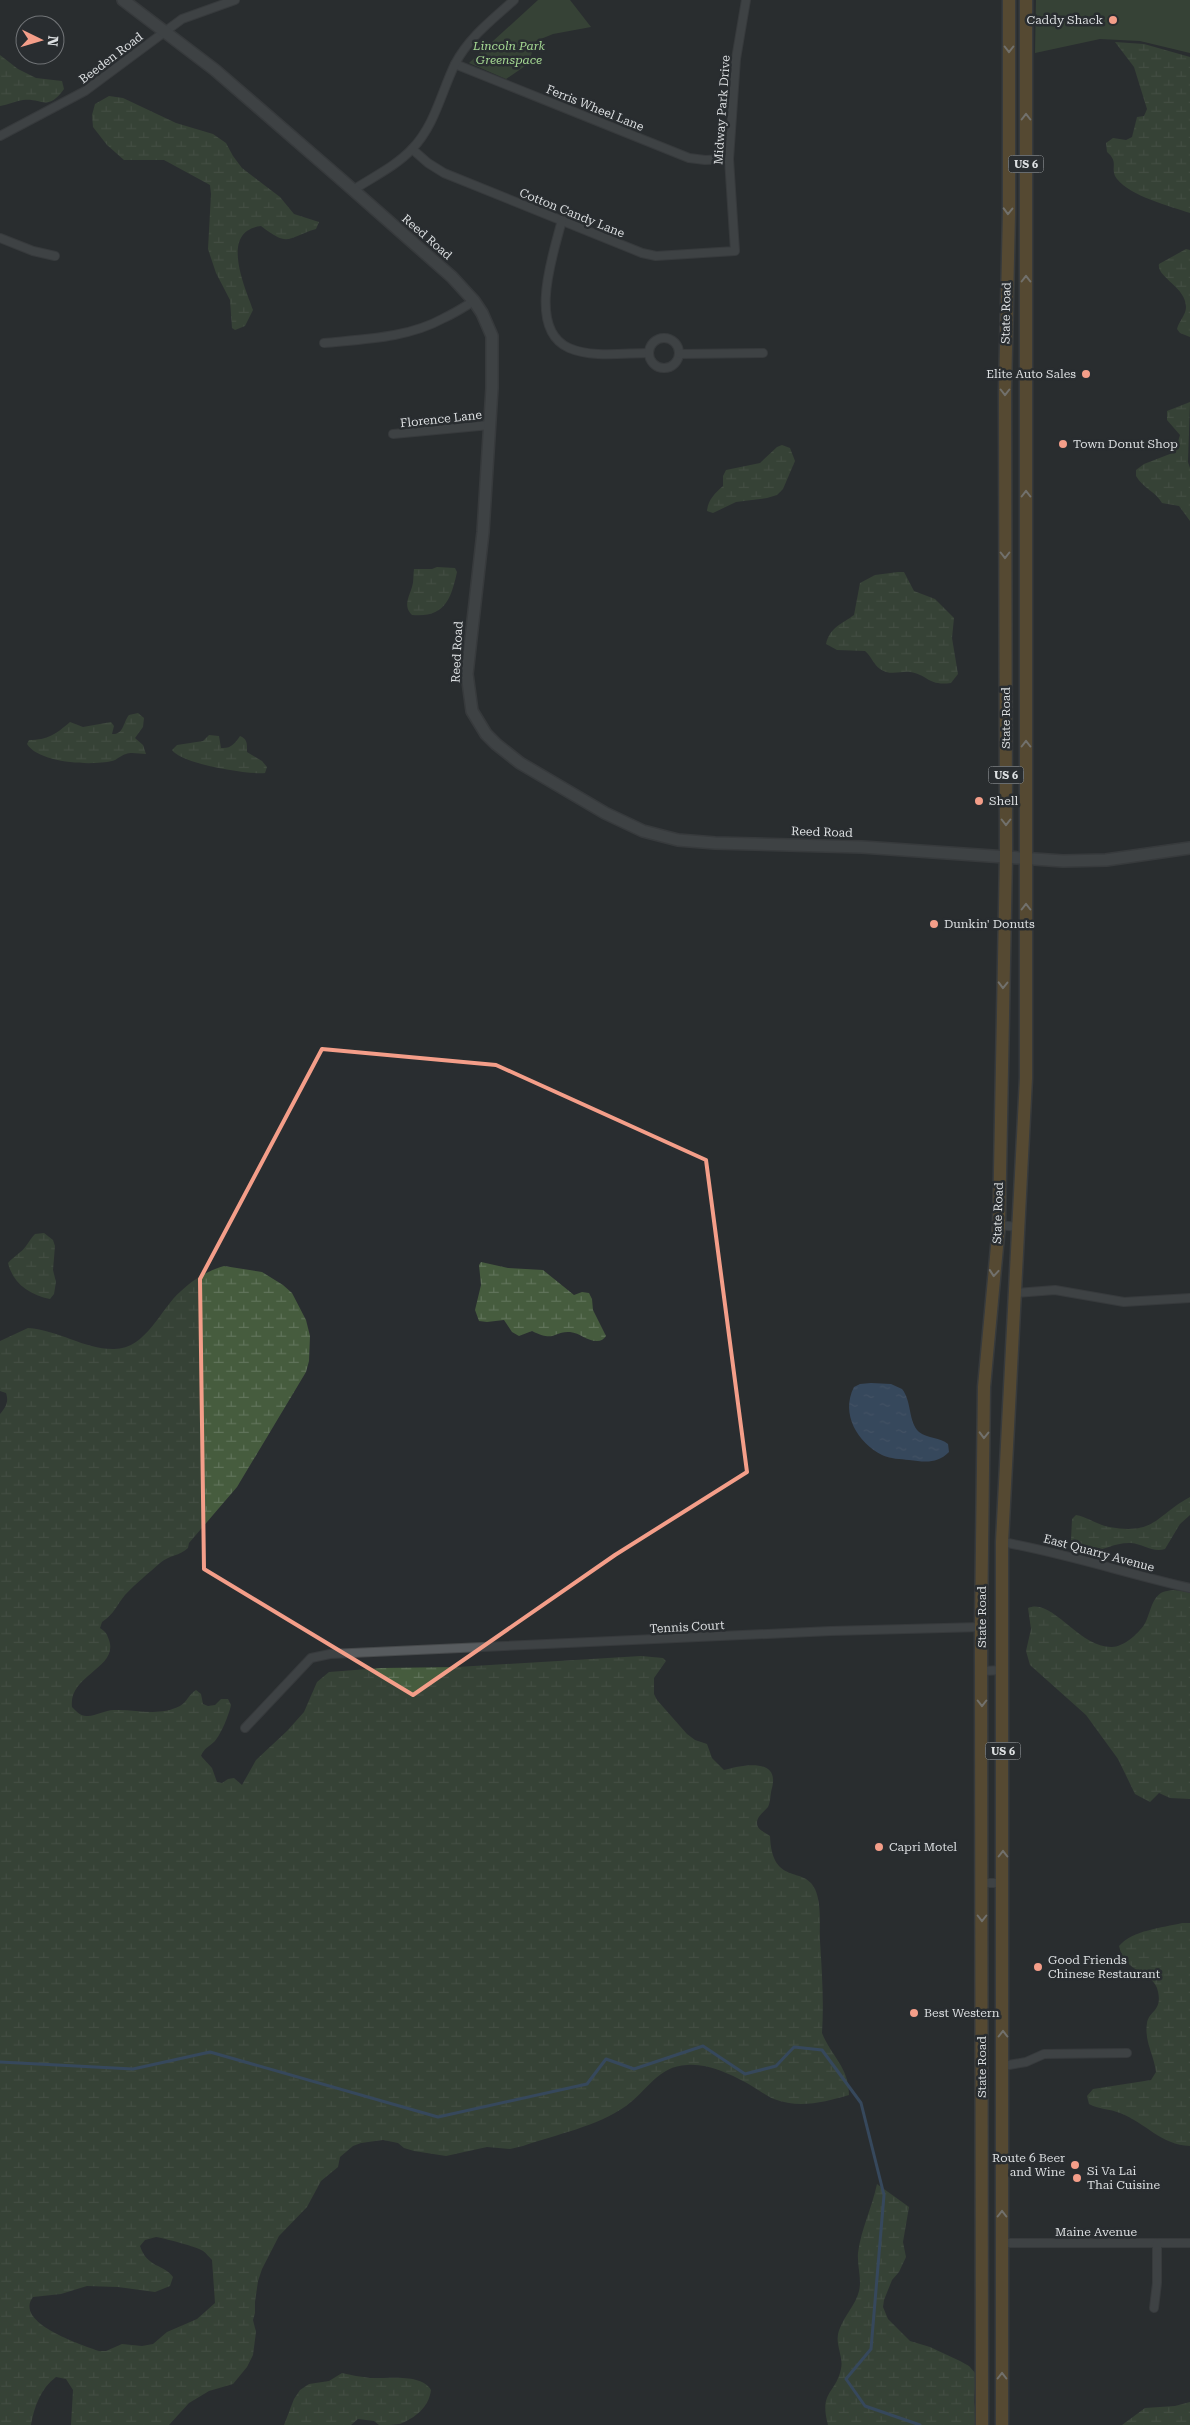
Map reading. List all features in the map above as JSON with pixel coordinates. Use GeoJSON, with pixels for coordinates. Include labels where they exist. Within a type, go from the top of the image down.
{"type":"FeatureCollection","features":[{"type":"Feature","properties":{"kind":"main road","name":"State Road"},"geometry":{"type":"LineString","coordinates":[[982,2425],[981,1627],[984,1387],[998,1225],[1006,856],[1005,373],[1009,204],[1009,0]]}},
{"type":"Feature","properties":{"kind":"main road","name":"State Road"},"geometry":{"type":"LineString","coordinates":[[1002,2425],[1002,1542],[1026,1078],[1026,0]]}},
{"type":"Feature","properties":{"kind":"street","name":"Reed Road"},"geometry":{"type":"LineString","coordinates":[[123,0],[215,70],[452,277],[474,301],[492,336],[490,425],[483,532],[467,674],[472,711],[486,734],[496,744],[520,763],[583,801],[627,825],[661,836],[714,843],[809,845],[1006,856],[1026,860],[1106,860],[1190,848]]}},
{"type":"Feature","properties":{"kind":"street","name":"Beeden Road"},"geometry":{"type":"LineString","coordinates":[[0,136],[85,91],[182,19],[235,0]]}},
{"type":"Feature","properties":{"kind":"street"},"geometry":{"type":"LineString","coordinates":[[353,190],[396,162],[412,149],[428,129],[455,64],[469,41],[514,0]]}},
{"type":"Feature","properties":{"kind":"street","name":"Midway Park Drive"},"geometry":{"type":"LineString","coordinates":[[735,251],[729,159],[736,59],[746,0]]}},
{"type":"Feature","properties":{"kind":"street","name":"Ferris Wheel Lane"},"geometry":{"type":"LineString","coordinates":[[455,64],[689,158],[729,159]]}},
{"type":"Feature","properties":{"kind":"street","name":"Cotton Candy Lane"},"geometry":{"type":"LineString","coordinates":[[412,149],[428,163],[444,173],[642,253],[656,256],[735,251]]}},
{"type":"Feature","properties":{"kind":"street"},"geometry":{"type":"LineString","coordinates":[[562,220],[546,287],[548,324],[556,338],[568,348],[588,352],[649,353]]}},
{"type":"Feature","properties":{"kind":"street"},"geometry":{"type":"LineString","coordinates":[[0,238],[33,251],[55,256]]}},
{"type":"Feature","properties":{"kind":"street"},"geometry":{"type":"LineString","coordinates":[[324,343],[377,338],[409,332],[443,319],[474,301]]}},
{"type":"Feature","properties":{"kind":"street"},"geometry":{"type":"LineString","coordinates":[[665,338],[674,341],[680,354],[673,366],[664,369],[655,366],[649,353],[652,344],[665,338]]}},
{"type":"Feature","properties":{"kind":"street"},"geometry":{"type":"LineString","coordinates":[[680,354],[762,353]]}},
{"type":"Feature","properties":{"kind":"street","name":"Florence Lane"},"geometry":{"type":"LineString","coordinates":[[393,434],[490,425]]}},
{"type":"Feature","properties":{"kind":"street"},"geometry":{"type":"LineString","coordinates":[[998,1225],[1019,1227]]}},
{"type":"Feature","properties":{"kind":"street"},"geometry":{"type":"LineString","coordinates":[[1015,1293],[1055,1290],[1124,1302],[1190,1298]]}},
{"type":"Feature","properties":{"kind":"street","name":"East Quarry Avenue"},"geometry":{"type":"LineString","coordinates":[[1002,1542],[1037,1548],[1126,1574],[1190,1588]]}},
{"type":"Feature","properties":{"kind":"street","name":"Tennis Court"},"geometry":{"type":"LineString","coordinates":[[245,1728],[311,1658],[330,1654],[394,1649],[681,1639],[831,1630],[981,1627]]}},
{"type":"Feature","properties":{"kind":"street"},"geometry":{"type":"LineString","coordinates":[[982,1671],[1003,1670]]}},
{"type":"Feature","properties":{"kind":"street"},"geometry":{"type":"LineString","coordinates":[[982,1883],[1002,1883]]}},
{"type":"Feature","properties":{"kind":"street"},"geometry":{"type":"LineString","coordinates":[[1003,2066],[1026,2062],[1044,2054],[1127,2053]]}},
{"type":"Feature","properties":{"kind":"street","name":"Maine Avenue"},"geometry":{"type":"LineString","coordinates":[[1002,2243],[1190,2242]]}},
{"type":"Feature","properties":{"kind":"street"},"geometry":{"type":"LineString","coordinates":[[1154,2308],[1157,2284],[1157,2243]]}},
{"type":"Feature","properties":{"kind":"highlighted area"},"geometry":{"type":"Polygon","coordinates":[[[322,1049],[496,1065],[706,1160],[747,1472],[615,1555],[413,1695],[204,1569],[200,1279],[322,1049]]]}},
{"type":"Feature","properties":{"kind":"green space","name":"Lincoln Park Greenspace"},"geometry":{"type":"Polygon","coordinates":[[[538,0],[570,0],[591,27],[553,34],[536,41],[528,64],[506,79],[469,63],[538,0]]]}},
{"type":"Feature","properties":{"kind":"green space","name":"Caddy Shack"},"geometry":{"type":"Polygon","coordinates":[[[1036,0],[1190,0],[1190,53],[1140,41],[1100,39],[1035,53],[1036,0]]]}},
{"type":"Feature","properties":{"kind":"green space"},"geometry":{"type":"Polygon","coordinates":[[[1115,42],[1144,44],[1190,57],[1190,213],[1162,204],[1131,190],[1123,185],[1115,175],[1114,162],[1107,152],[1106,143],[1113,138],[1126,140],[1132,137],[1137,117],[1144,116],[1147,109],[1134,67],[1115,42]]]}},
{"type":"Feature","properties":{"kind":"green space"},"geometry":{"type":"Polygon","coordinates":[[[0,55],[18,69],[36,78],[62,81],[64,89],[49,102],[23,100],[0,106],[0,55]]]}},
{"type":"Feature","properties":{"kind":"green space"},"geometry":{"type":"Polygon","coordinates":[[[109,96],[123,98],[176,123],[213,134],[226,143],[242,168],[280,197],[294,214],[319,222],[316,229],[293,238],[283,239],[261,226],[248,230],[241,238],[238,249],[238,261],[253,310],[245,326],[235,330],[232,328],[230,300],[216,273],[208,249],[210,185],[164,160],[124,160],[107,145],[93,127],[92,115],[95,104],[109,96]]]}},
{"type":"Feature","properties":{"kind":"green space"},"geometry":{"type":"Polygon","coordinates":[[[1186,249],[1190,250],[1190,337],[1180,333],[1177,329],[1186,310],[1185,300],[1177,288],[1159,269],[1159,264],[1186,249]]]}},
{"type":"Feature","properties":{"kind":"green space"},"geometry":{"type":"Polygon","coordinates":[[[1190,402],[1188,462],[1190,468],[1190,521],[1179,506],[1162,503],[1139,480],[1136,476],[1136,470],[1144,464],[1175,452],[1180,435],[1167,420],[1167,411],[1190,402]]]}},
{"type":"Feature","properties":{"kind":"green space"},"geometry":{"type":"Polygon","coordinates":[[[782,445],[790,448],[795,461],[783,489],[777,495],[736,502],[713,513],[707,511],[712,497],[723,486],[723,476],[726,470],[760,463],[777,447],[782,445]]]}},
{"type":"Feature","properties":{"kind":"green space"},"geometry":{"type":"Polygon","coordinates":[[[437,567],[455,568],[457,572],[449,598],[439,610],[423,615],[412,615],[407,605],[413,585],[414,569],[432,569],[437,567]]]}},
{"type":"Feature","properties":{"kind":"green space"},"geometry":{"type":"Polygon","coordinates":[[[904,572],[914,591],[935,599],[954,618],[952,638],[958,674],[951,683],[932,682],[916,673],[887,672],[878,667],[865,651],[837,650],[826,644],[833,630],[854,615],[860,583],[875,575],[904,572]]]}},
{"type":"Feature","properties":{"kind":"green space"},"geometry":{"type":"Polygon","coordinates":[[[138,713],[144,718],[143,727],[135,738],[143,745],[146,754],[128,753],[112,761],[79,763],[53,759],[42,755],[27,744],[29,740],[51,736],[70,722],[83,727],[111,722],[114,726],[112,734],[116,734],[121,730],[129,715],[138,713]]]}},
{"type":"Feature","properties":{"kind":"green space"},"geometry":{"type":"Polygon","coordinates":[[[209,735],[219,736],[221,748],[230,746],[240,736],[243,737],[246,742],[247,752],[262,761],[267,767],[265,773],[216,768],[188,760],[172,750],[177,745],[203,741],[209,735]]]}},
{"type":"Feature","properties":{"kind":"green space"},"geometry":{"type":"Polygon","coordinates":[[[44,1233],[53,1240],[55,1246],[53,1270],[56,1282],[54,1294],[50,1299],[36,1295],[18,1283],[8,1263],[35,1234],[44,1233]]]}},
{"type":"Feature","properties":{"kind":"green space"},"geometry":{"type":"Polygon","coordinates":[[[481,1262],[508,1268],[543,1270],[574,1295],[582,1292],[589,1293],[592,1299],[593,1310],[606,1336],[602,1340],[597,1341],[570,1332],[546,1336],[532,1331],[519,1336],[512,1332],[504,1320],[479,1321],[475,1310],[481,1285],[479,1265],[481,1262]]]}},
{"type":"Feature","properties":{"kind":"green space"},"geometry":{"type":"Polygon","coordinates":[[[224,1266],[262,1272],[292,1293],[306,1320],[310,1336],[309,1361],[306,1372],[237,1487],[189,1543],[188,1548],[182,1553],[167,1558],[160,1563],[129,1591],[113,1612],[102,1622],[100,1628],[108,1636],[110,1650],[107,1658],[101,1665],[78,1687],[73,1696],[72,1707],[83,1716],[91,1716],[114,1710],[164,1711],[180,1706],[196,1690],[201,1694],[203,1704],[208,1706],[215,1705],[221,1699],[228,1699],[231,1705],[222,1729],[215,1741],[205,1749],[201,1756],[212,1768],[217,1782],[222,1783],[234,1778],[242,1785],[256,1760],[304,1712],[317,1682],[329,1672],[381,1668],[457,1667],[641,1656],[663,1658],[666,1661],[654,1678],[654,1694],[657,1700],[687,1734],[695,1740],[707,1744],[712,1758],[724,1770],[740,1766],[758,1765],[770,1771],[773,1778],[770,1802],[758,1818],[757,1825],[770,1836],[772,1852],[776,1862],[782,1869],[804,1878],[815,1889],[819,1908],[823,1987],[822,2033],[843,2069],[849,2095],[831,2100],[793,2104],[770,2097],[749,2084],[709,2067],[694,2065],[677,2066],[660,2074],[626,2106],[614,2113],[576,2129],[523,2146],[510,2149],[487,2147],[446,2156],[414,2151],[404,2148],[398,2143],[383,2140],[353,2146],[340,2157],[338,2167],[321,2181],[307,2207],[279,2236],[262,2269],[258,2281],[253,2320],[256,2332],[253,2355],[247,2367],[233,2384],[209,2391],[189,2403],[169,2425],[71,2425],[73,2390],[66,2379],[56,2377],[39,2398],[31,2425],[0,2425],[0,1414],[5,1407],[7,1399],[6,1393],[0,1391],[0,1341],[28,1328],[50,1332],[92,1346],[113,1349],[125,1348],[135,1343],[152,1327],[173,1299],[186,1287],[201,1276],[224,1266]],[[156,2237],[145,2240],[140,2246],[151,2262],[173,2277],[170,2286],[155,2292],[118,2287],[87,2286],[61,2294],[33,2297],[29,2307],[33,2316],[52,2332],[99,2351],[106,2351],[122,2344],[142,2346],[153,2344],[167,2332],[197,2319],[215,2303],[212,2260],[200,2249],[156,2237]]]}},
{"type":"Feature","properties":{"kind":"green space"},"geometry":{"type":"Polygon","coordinates":[[[1190,1497],[1190,1515],[1180,1524],[1165,1549],[1156,1550],[1131,1543],[1122,1543],[1101,1549],[1088,1550],[1071,1540],[1072,1519],[1076,1515],[1109,1527],[1137,1528],[1154,1522],[1190,1497]]]}},
{"type":"Feature","properties":{"kind":"green space"},"geometry":{"type":"Polygon","coordinates":[[[1174,1590],[1190,1592],[1190,1799],[1170,1798],[1159,1793],[1150,1802],[1135,1794],[1118,1759],[1086,1715],[1030,1665],[1026,1651],[1031,1629],[1028,1608],[1037,1607],[1047,1610],[1088,1640],[1112,1647],[1125,1642],[1141,1629],[1153,1602],[1159,1594],[1174,1590]]]}},
{"type":"Feature","properties":{"kind":"green space"},"geometry":{"type":"Polygon","coordinates":[[[1182,1923],[1190,1923],[1190,2146],[1170,2142],[1129,2117],[1089,2104],[1087,2096],[1093,2089],[1151,2080],[1156,2072],[1146,2030],[1148,2019],[1159,2001],[1157,1988],[1154,1982],[1127,1962],[1119,1946],[1132,1936],[1140,1933],[1182,1923]]]}},
{"type":"Feature","properties":{"kind":"green space"},"geometry":{"type":"Polygon","coordinates":[[[877,2184],[909,2207],[903,2242],[906,2257],[899,2272],[892,2280],[884,2300],[883,2307],[888,2319],[910,2341],[930,2347],[960,2361],[969,2366],[976,2374],[974,2402],[978,2425],[828,2425],[825,2406],[842,2364],[838,2333],[859,2291],[859,2244],[877,2184]]]}},
{"type":"Feature","properties":{"kind":"green space"},"geometry":{"type":"Polygon","coordinates":[[[342,2373],[370,2378],[403,2378],[420,2381],[431,2390],[430,2396],[420,2411],[411,2419],[400,2424],[379,2425],[374,2421],[358,2419],[351,2425],[284,2425],[294,2399],[300,2390],[309,2384],[329,2381],[342,2373]]]}},
{"type":"Feature","properties":{"kind":"green space"},"geometry":{"type":"Polygon","coordinates":[[[1190,2402],[1190,2425],[1122,2425],[1145,2408],[1175,2406],[1190,2402]]]}},
{"type":"Feature","properties":{"kind":"water"},"geometry":{"type":"Polygon","coordinates":[[[860,1384],[891,1384],[902,1389],[916,1428],[926,1436],[948,1444],[949,1452],[940,1459],[926,1462],[896,1459],[873,1450],[854,1427],[849,1407],[854,1387],[860,1384]]]}},
{"type":"Feature","properties":{"kind":"waterway"},"geometry":{"type":"LineString","coordinates":[[0,2062],[133,2069],[210,2052],[438,2117],[587,2084],[606,2059],[634,2069],[703,2046],[745,2074],[776,2066],[794,2047],[822,2050],[861,2103],[884,2195],[871,2349],[846,2379],[865,2406],[920,2425]]}},
{"type":"Feature","properties":{"kind":"place","name":"Caddy Shack"},"geometry":{"type":"Point","coordinates":[1113,20]}},
{"type":"Feature","properties":{"kind":"place","name":"Elite Auto Sales"},"geometry":{"type":"Point","coordinates":[1086,374]}},
{"type":"Feature","properties":{"kind":"place","name":"Town Donut Shop"},"geometry":{"type":"Point","coordinates":[1063,444]}},
{"type":"Feature","properties":{"kind":"place","name":"Shell"},"geometry":{"type":"Point","coordinates":[979,801]}},
{"type":"Feature","properties":{"kind":"place","name":"Dunkin' Donuts"},"geometry":{"type":"Point","coordinates":[934,924]}},
{"type":"Feature","properties":{"kind":"place","name":"Capri Motel"},"geometry":{"type":"Point","coordinates":[879,1847]}},
{"type":"Feature","properties":{"kind":"place","name":"Good Friends Chinese Restaurant"},"geometry":{"type":"Point","coordinates":[1038,1967]}},
{"type":"Feature","properties":{"kind":"place","name":"Best Western"},"geometry":{"type":"Point","coordinates":[914,2013]}},
{"type":"Feature","properties":{"kind":"place","name":"Route 6 Beer and Wine"},"geometry":{"type":"Point","coordinates":[1075,2165]}},
{"type":"Feature","properties":{"kind":"place","name":"Si Va Lai Thai Cuisine"},"geometry":{"type":"Point","coordinates":[1077,2178]}}]}
